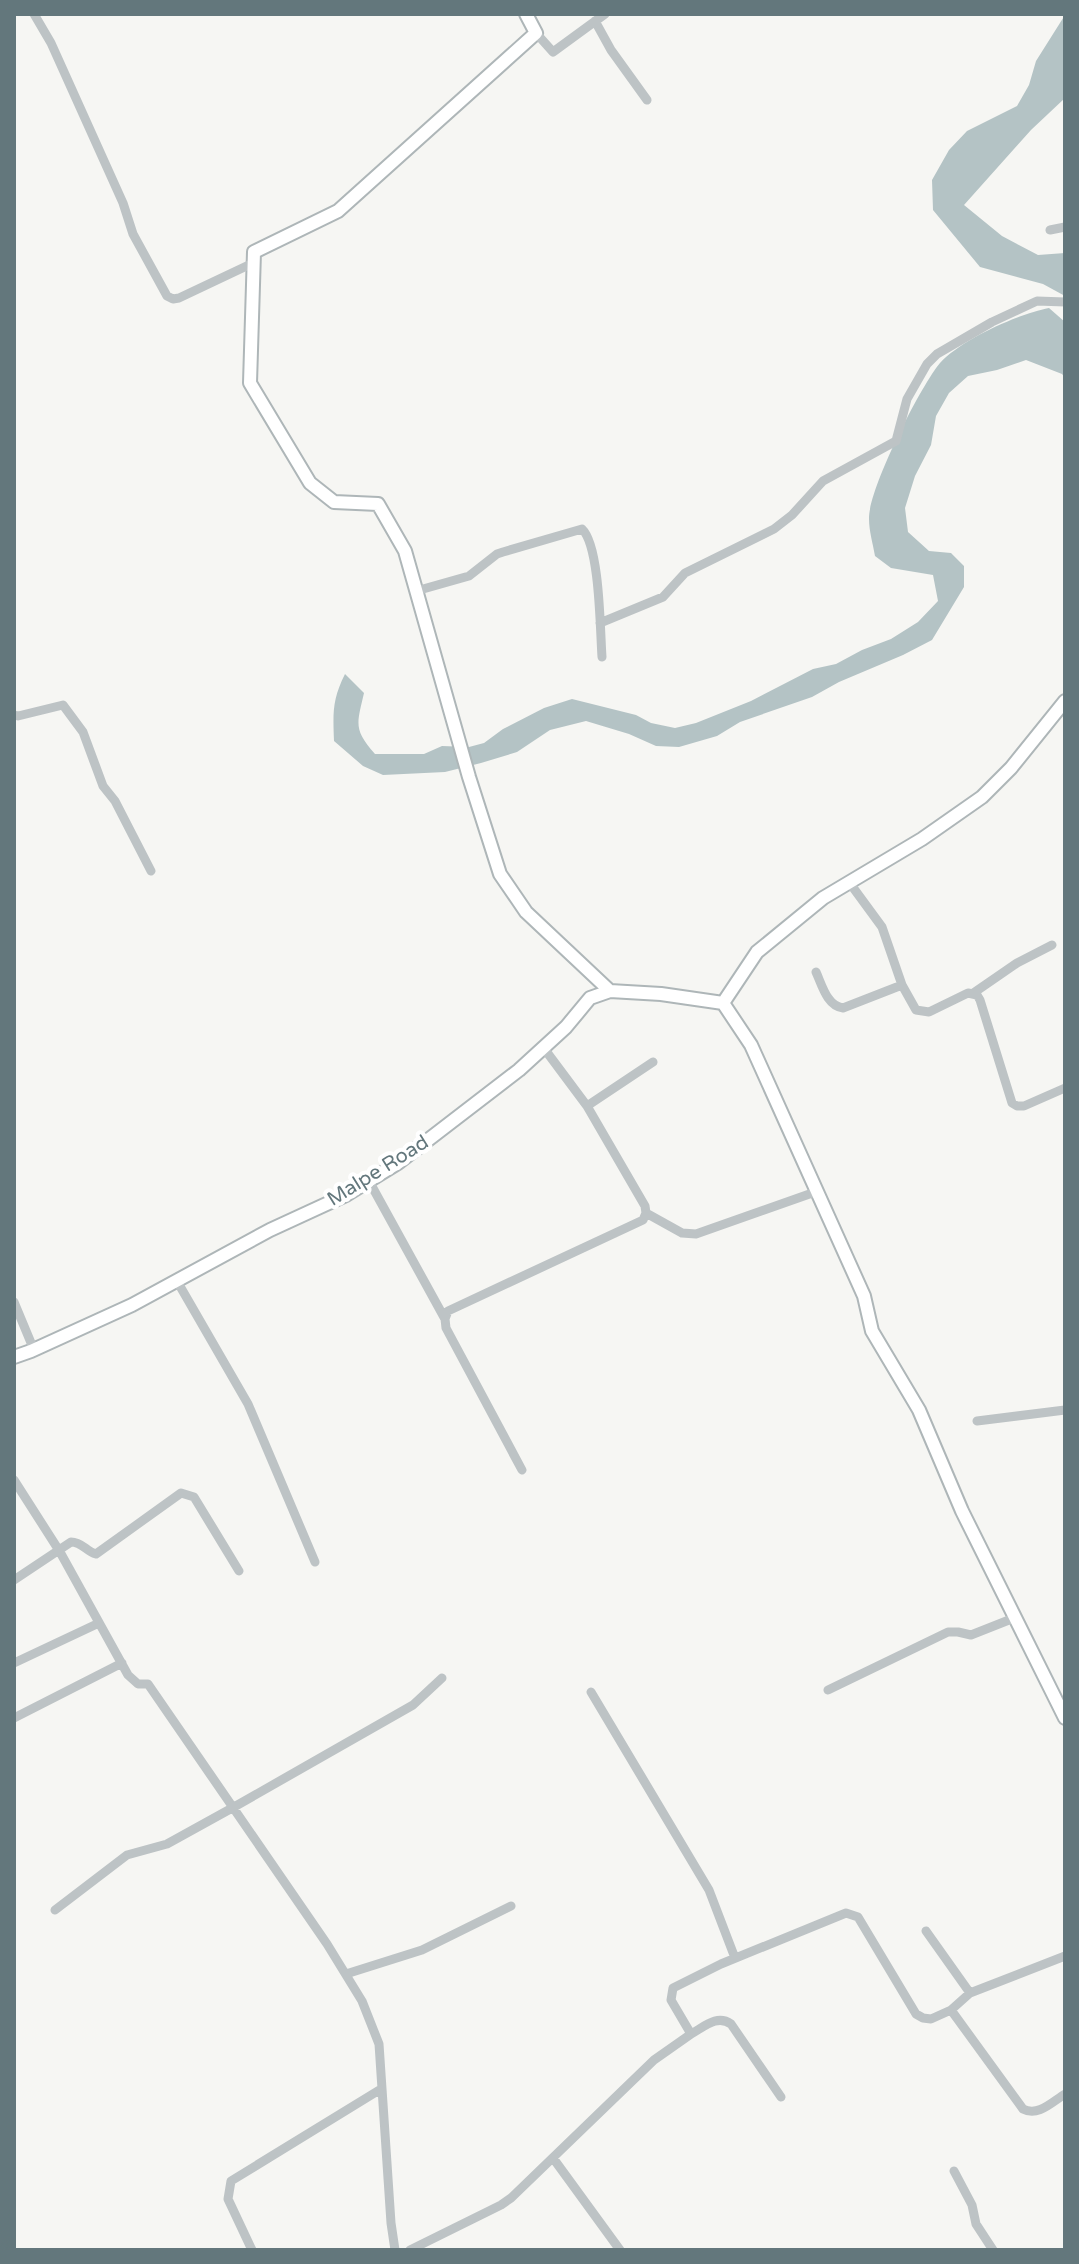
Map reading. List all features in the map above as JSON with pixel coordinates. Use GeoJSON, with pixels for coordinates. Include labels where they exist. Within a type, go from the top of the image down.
{"type":"FeatureCollection","features":[{"type":"Feature","properties":{"kind":"street"},"geometry":{"type":"LineString","coordinates":[[34,14],[51,43],[117,190],[130,227],[167,296],[179,298],[253,263]]}},
{"type":"Feature","properties":{"kind":"street"},"geometry":{"type":"LineString","coordinates":[[526,14],[536,33],[553,52],[605,14]]}},
{"type":"Feature","properties":{"kind":"street"},"geometry":{"type":"LineString","coordinates":[[595,21],[611,50],[647,100]]}},
{"type":"Feature","properties":{"kind":"street"},"geometry":{"type":"LineString","coordinates":[[536,33],[338,211],[254,252],[250,383],[310,483],[334,502],[378,504],[405,551],[500,874],[526,912],[610,991],[661,994],[723,1003],[751,1045],[864,1296],[872,1331],[919,1410],[962,1511],[1065,1718]]}},
{"type":"Feature","properties":{"kind":"street"},"geometry":{"type":"LineString","coordinates":[[1050,230],[1065,227]]}},
{"type":"Feature","properties":{"kind":"street"},"geometry":{"type":"LineString","coordinates":[[600,623],[666,596],[685,573],[774,529],[792,515],[823,481],[896,441],[907,399],[927,364],[937,354],[992,322],[1037,301],[1065,302]]}},
{"type":"Feature","properties":{"kind":"street"},"geometry":{"type":"LineString","coordinates":[[416,591],[469,576],[497,554],[582,529],[588,535],[597,581],[602,657]]}},
{"type":"Feature","properties":{"kind":"street"},"geometry":{"type":"LineString","coordinates":[[723,1003],[757,952],[823,898],[922,839],[982,797],[1011,768],[1065,701]]}},
{"type":"Feature","properties":{"kind":"street"},"geometry":{"type":"LineString","coordinates":[[14,715],[63,705],[68,708],[83,732],[103,786],[117,804],[151,871]]}},
{"type":"Feature","properties":{"kind":"street"},"geometry":{"type":"LineString","coordinates":[[849,882],[882,927],[902,985],[916,1010],[929,1012],[968,993],[980,1000],[1012,1103],[1024,1106],[1065,1088]]}},
{"type":"Feature","properties":{"kind":"street"},"geometry":{"type":"LineString","coordinates":[[972,994],[1017,963],[1052,945]]}},
{"type":"Feature","properties":{"kind":"street"},"geometry":{"type":"LineString","coordinates":[[816,972],[836,1007],[843,1008],[902,985]]}},
{"type":"Feature","properties":{"kind":"street","name":"Malpe Road"},"geometry":{"type":"LineString","coordinates":[[14,1357],[132,1305],[270,1230],[369,1181],[398,1163],[519,1070],[566,1027],[590,998],[610,991]]}},
{"type":"Feature","properties":{"kind":"street"},"geometry":{"type":"LineString","coordinates":[[445,1319],[448,1311],[643,1220],[646,1213],[645,1206],[587,1106],[543,1047]]}},
{"type":"Feature","properties":{"kind":"street"},"geometry":{"type":"LineString","coordinates":[[587,1106],[653,1062]]}},
{"type":"Feature","properties":{"kind":"street"},"geometry":{"type":"LineString","coordinates":[[369,1181],[445,1319],[446,1328],[522,1470]]}},
{"type":"Feature","properties":{"kind":"street"},"geometry":{"type":"LineString","coordinates":[[646,1213],[682,1233],[696,1234],[818,1191]]}},
{"type":"Feature","properties":{"kind":"street"},"geometry":{"type":"LineString","coordinates":[[177,1281],[248,1404],[315,1562]]}},
{"type":"Feature","properties":{"kind":"street"},"geometry":{"type":"LineString","coordinates":[[14,1302],[34,1350]]}},
{"type":"Feature","properties":{"kind":"street"},"geometry":{"type":"LineString","coordinates":[[977,1421],[1065,1410]]}},
{"type":"Feature","properties":{"kind":"street"},"geometry":{"type":"LineString","coordinates":[[14,1480],[60,1552],[128,1675],[138,1684],[148,1684],[234,1807],[362,2001],[379,2044],[395,2250]]}},
{"type":"Feature","properties":{"kind":"street"},"geometry":{"type":"LineString","coordinates":[[14,1580],[71,1542],[81,1544],[96,1554],[181,1493],[194,1497],[239,1571]]}},
{"type":"Feature","properties":{"kind":"street"},"geometry":{"type":"LineString","coordinates":[[828,1690],[948,1632],[971,1635],[1014,1618]]}},
{"type":"Feature","properties":{"kind":"street"},"geometry":{"type":"LineString","coordinates":[[14,1663],[99,1623]]}},
{"type":"Feature","properties":{"kind":"street"},"geometry":{"type":"LineString","coordinates":[[14,1718],[122,1663]]}},
{"type":"Feature","properties":{"kind":"street"},"geometry":{"type":"LineString","coordinates":[[55,1910],[127,1855],[162,1846],[234,1807],[413,1705],[442,1678]]}},
{"type":"Feature","properties":{"kind":"street"},"geometry":{"type":"LineString","coordinates":[[591,1692],[709,1890],[735,1958]]}},
{"type":"Feature","properties":{"kind":"street"},"geometry":{"type":"LineString","coordinates":[[346,1974],[422,1950],[511,1906]]}},
{"type":"Feature","properties":{"kind":"street"},"geometry":{"type":"LineString","coordinates":[[691,2034],[671,2000],[673,1988],[735,1958],[846,1913],[858,1917],[916,2014],[923,2018],[931,2019],[951,2010],[970,1993],[1065,1956]]}},
{"type":"Feature","properties":{"kind":"street"},"geometry":{"type":"LineString","coordinates":[[926,1931],[970,1993]]}},
{"type":"Feature","properties":{"kind":"street"},"geometry":{"type":"LineString","coordinates":[[951,2010],[1023,2109],[1037,2112],[1065,2094]]}},
{"type":"Feature","properties":{"kind":"street"},"geometry":{"type":"LineString","coordinates":[[410,2250],[501,2205],[654,2060],[718,2019],[731,2024],[781,2097]]}},
{"type":"Feature","properties":{"kind":"street"},"geometry":{"type":"LineString","coordinates":[[252,2250],[228,2199],[231,2181],[381,2089]]}},
{"type":"Feature","properties":{"kind":"street"},"geometry":{"type":"LineString","coordinates":[[553,2158],[620,2250]]}},
{"type":"Feature","properties":{"kind":"street"},"geometry":{"type":"LineString","coordinates":[[954,2171],[972,2205],[976,2224],[993,2250]]}},
{"type":"Feature","properties":{"kind":"shaded area"},"geometry":{"type":"Polygon","coordinates":[[[1065,15],[1065,98],[1031,130],[964,205],[1002,236],[1038,255],[1065,253],[1065,296],[1043,284],[980,267],[933,210],[932,180],[949,150],[967,131],[1017,106],[1029,85],[1036,61],[1065,15]]]}},
{"type":"Feature","properties":{"kind":"shaded area"},"geometry":{"type":"Polygon","coordinates":[[[1049,308],[1065,322],[1065,378],[1026,360],[968,376],[949,393],[936,416],[931,445],[915,476],[905,508],[908,532],[929,551],[951,553],[964,566],[964,587],[932,640],[812,697],[740,722],[717,736],[679,747],[656,746],[586,721],[550,730],[517,752],[481,763],[445,772],[383,775],[363,766],[334,741],[334,707],[345,674],[364,693],[360,732],[375,754],[424,754],[442,746],[469,747],[484,743],[503,729],[544,708],[572,699],[675,728],[696,723],[751,701],[813,669],[836,664],[891,639],[918,622],[938,601],[933,575],[891,568],[875,556],[869,524],[877,486],[908,415],[931,375],[950,354],[991,329],[1049,308]]]}}]}
